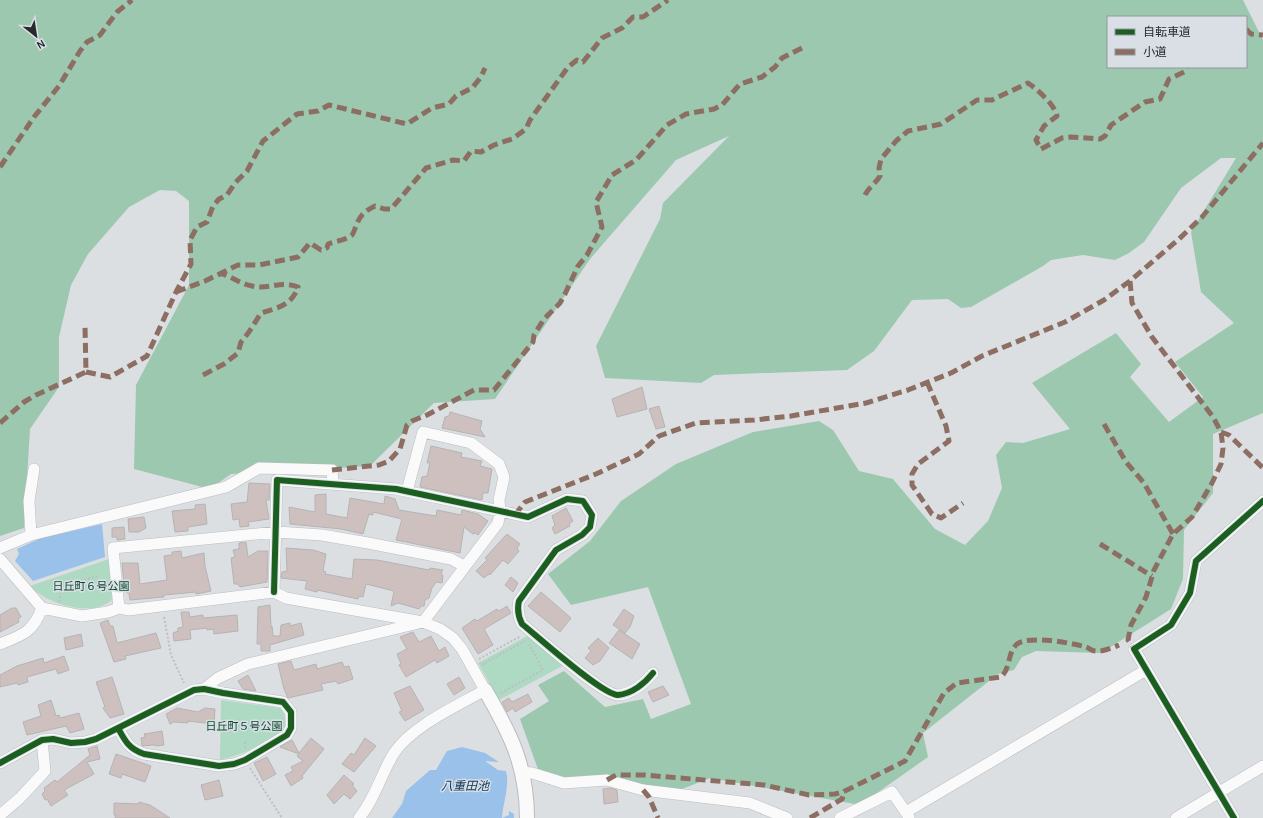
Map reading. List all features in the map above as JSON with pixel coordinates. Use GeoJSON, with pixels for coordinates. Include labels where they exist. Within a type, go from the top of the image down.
{"type":"FeatureCollection","features":[{"type":"Feature","properties":{"kind":"street"},"geometry":{"type":"LineString","coordinates":[[0,763],[42,740],[53,739],[70,743],[86,742],[118,728],[188,693],[204,688],[218,678],[248,664],[423,622],[498,523],[500,511],[499,500],[504,477],[499,464],[471,443],[423,432],[407,491]]}},
{"type":"Feature","properties":{"kind":"street"},"geometry":{"type":"LineString","coordinates":[[0,548],[31,535],[226,486],[259,468],[332,470],[333,484]]}},
{"type":"Feature","properties":{"kind":"street"},"geometry":{"type":"LineString","coordinates":[[31,535],[29,501],[34,469]]}},
{"type":"Feature","properties":{"kind":"street"},"geometry":{"type":"LineString","coordinates":[[274,592],[277,532],[277,480],[407,491],[528,517],[567,499],[573,499],[586,504],[592,515],[592,521],[587,531],[556,550],[519,601],[517,610],[520,620],[531,631],[603,690],[611,694],[617,695],[633,690],[648,680],[653,672]]}},
{"type":"Feature","properties":{"kind":"street"},"geometry":{"type":"LineString","coordinates":[[1234,818],[1134,649],[1171,625],[1190,593],[1196,561],[1263,502]]}},
{"type":"Feature","properties":{"kind":"street"},"geometry":{"type":"LineString","coordinates":[[119,608],[113,548],[277,532],[322,535],[451,559],[464,566]]}},
{"type":"Feature","properties":{"kind":"street"},"geometry":{"type":"LineString","coordinates":[[0,559],[42,608],[82,616],[108,612],[119,608],[128,610],[274,592],[286,598],[423,622],[447,632],[458,643],[473,668],[490,689],[510,735],[520,762],[527,818]]}},
{"type":"Feature","properties":{"kind":"street"},"geometry":{"type":"LineString","coordinates":[[0,644],[28,632],[37,620],[42,608]]}},
{"type":"Feature","properties":{"kind":"street"},"geometry":{"type":"LineString","coordinates":[[840,818],[892,792],[908,815],[1146,670]]}},
{"type":"Feature","properties":{"kind":"street"},"geometry":{"type":"LineString","coordinates":[[118,728],[127,745],[135,751],[144,754],[219,766],[234,764],[245,760],[287,735],[291,728],[291,712],[287,705],[278,700],[223,693],[204,688]]}},
{"type":"Feature","properties":{"kind":"street"},"geometry":{"type":"LineString","coordinates":[[359,818],[366,809],[395,752],[416,731],[490,689]]}},
{"type":"Feature","properties":{"kind":"street"},"geometry":{"type":"LineString","coordinates":[[0,815],[12,806],[45,771],[42,740]]}},
{"type":"Feature","properties":{"kind":"street"},"geometry":{"type":"LineString","coordinates":[[1176,818],[1263,766]]}},
{"type":"Feature","properties":{"kind":"street"},"geometry":{"type":"LineString","coordinates":[[522,772],[532,773],[564,783],[607,780],[643,790],[750,803],[787,818]]}},
{"type":"Feature","properties":{"kind":"path"},"geometry":{"type":"LineString","coordinates":[[58,611],[62,585],[99,576]]}},
{"type":"Feature","properties":{"kind":"path"},"geometry":{"type":"LineString","coordinates":[[162,606],[171,655],[188,693]]}},
{"type":"Feature","properties":{"kind":"path"},"geometry":{"type":"LineString","coordinates":[[473,668],[531,631]]}},
{"type":"Feature","properties":{"kind":"path"},"geometry":{"type":"LineString","coordinates":[[473,668],[485,667],[483,664],[526,640],[543,670],[499,694],[490,689]]}},
{"type":"Feature","properties":{"kind":"path"},"geometry":{"type":"LineString","coordinates":[[245,760],[282,818]]}},
{"type":"Feature","properties":{"kind":"green space"},"geometry":{"type":"Polygon","coordinates":[[[0,0],[1243,0],[1263,40],[1263,413],[1213,434],[1213,493],[1184,530],[1183,579],[1171,609],[1101,653],[1036,651],[1022,657],[1014,670],[998,674],[923,733],[928,757],[860,805],[710,778],[672,793],[540,775],[520,719],[549,701],[538,685],[564,671],[605,707],[643,699],[651,719],[691,704],[648,587],[571,605],[548,574],[590,541],[621,501],[676,464],[753,432],[819,421],[833,430],[859,471],[893,479],[935,529],[965,545],[988,521],[1002,488],[996,455],[1006,442],[1023,443],[1070,429],[1032,383],[1116,333],[1141,364],[1130,377],[1169,422],[1203,397],[1175,362],[1234,323],[1201,292],[1191,232],[1236,158],[1221,158],[1181,188],[1144,242],[1129,253],[1115,260],[1083,255],[1051,260],[971,307],[961,308],[948,299],[912,300],[874,351],[847,370],[714,375],[701,383],[605,378],[596,346],[660,219],[663,203],[729,136],[676,160],[590,259],[495,399],[434,403],[370,466],[231,474],[210,489],[134,469],[136,385],[189,285],[189,201],[176,191],[160,190],[129,207],[88,254],[71,285],[59,337],[59,387],[30,429],[24,528],[0,536],[0,0]]]}},
{"type":"Feature","properties":{"kind":"green space","name":"日丘町６号公園"},"geometry":{"type":"Polygon","coordinates":[[[109,559],[112,600],[103,605],[93,608],[81,608],[58,603],[38,593],[30,586],[109,559]]]}},
{"type":"Feature","properties":{"kind":"green space"},"geometry":{"type":"Polygon","coordinates":[[[529,635],[564,665],[499,700],[478,663],[529,635]]]}},
{"type":"Feature","properties":{"kind":"green space","name":"日丘町５号公園"},"geometry":{"type":"Polygon","coordinates":[[[221,700],[280,708],[283,710],[287,724],[266,742],[237,755],[220,760],[221,700]]]}},
{"type":"Feature","properties":{"kind":"water"},"geometry":{"type":"Polygon","coordinates":[[[102,524],[105,557],[33,581],[15,561],[19,554],[17,549],[41,538],[102,524]]]}},
{"type":"Feature","properties":{"kind":"water","name":"八重田池"},"geometry":{"type":"Polygon","coordinates":[[[462,747],[485,753],[499,762],[485,761],[498,770],[506,771],[507,788],[502,818],[392,818],[402,804],[406,791],[430,770],[436,770],[447,751],[462,747]]]}},
{"type":"Feature","properties":{"kind":"water"},"geometry":{"type":"Polygon","coordinates":[[[509,811],[514,814],[514,818],[502,818],[509,815],[509,811]]]}},
{"type":"Feature","properties":{"kind":"building"},"geometry":{"type":"Polygon","coordinates":[[[642,387],[647,409],[617,417],[612,399],[642,387]]]}},
{"type":"Feature","properties":{"kind":"building"},"geometry":{"type":"Polygon","coordinates":[[[659,406],[665,427],[656,429],[649,409],[659,406]]]}},
{"type":"Feature","properties":{"kind":"building"},"geometry":{"type":"Polygon","coordinates":[[[450,412],[482,421],[480,429],[485,437],[442,428],[445,417],[449,416],[450,412]]]}},
{"type":"Feature","properties":{"kind":"building"},"geometry":{"type":"Polygon","coordinates":[[[431,446],[462,453],[461,457],[482,461],[480,466],[492,469],[488,493],[483,493],[482,500],[420,487],[422,477],[427,476],[430,463],[427,463],[431,446]]]}},
{"type":"Feature","properties":{"kind":"building"},"geometry":{"type":"Polygon","coordinates":[[[249,483],[270,484],[269,500],[266,500],[269,519],[248,522],[249,526],[240,527],[239,519],[233,520],[231,504],[247,502],[249,483]]]}},
{"type":"Feature","properties":{"kind":"building"},"geometry":{"type":"Polygon","coordinates":[[[326,494],[326,514],[347,518],[350,498],[384,504],[385,496],[395,499],[399,510],[436,516],[437,510],[461,515],[462,510],[478,514],[488,521],[478,535],[475,533],[473,534],[464,527],[460,553],[396,540],[402,519],[373,512],[373,515],[369,514],[363,534],[341,529],[290,524],[289,507],[315,512],[315,495],[326,494]]]}},
{"type":"Feature","properties":{"kind":"building"},"geometry":{"type":"Polygon","coordinates":[[[205,504],[207,524],[188,527],[188,531],[175,532],[172,511],[195,509],[195,505],[205,504]]]}},
{"type":"Feature","properties":{"kind":"building"},"geometry":{"type":"Polygon","coordinates":[[[566,508],[573,521],[569,524],[570,526],[555,534],[552,528],[555,525],[552,516],[566,508]]]}},
{"type":"Feature","properties":{"kind":"building"},"geometry":{"type":"Polygon","coordinates":[[[144,517],[146,528],[139,532],[129,532],[128,519],[144,517]]]}},
{"type":"Feature","properties":{"kind":"building"},"geometry":{"type":"Polygon","coordinates":[[[124,527],[125,539],[117,540],[117,537],[112,537],[112,528],[124,527]]]}},
{"type":"Feature","properties":{"kind":"building"},"geometry":{"type":"Polygon","coordinates":[[[507,534],[520,544],[517,548],[519,551],[508,564],[503,560],[490,575],[489,574],[484,578],[476,571],[487,560],[485,558],[507,534]]]}},
{"type":"Feature","properties":{"kind":"building"},"geometry":{"type":"Polygon","coordinates":[[[246,542],[248,557],[258,551],[268,551],[267,582],[240,587],[238,584],[234,584],[231,558],[235,557],[233,550],[239,549],[239,543],[246,542]]]}},
{"type":"Feature","properties":{"kind":"building"},"geometry":{"type":"Polygon","coordinates":[[[286,548],[313,550],[326,554],[323,571],[326,572],[325,574],[352,579],[354,559],[377,560],[429,570],[430,568],[443,570],[441,573],[443,576],[442,583],[436,582],[432,588],[429,598],[425,600],[424,606],[421,606],[419,609],[398,603],[391,606],[394,591],[366,584],[363,597],[359,596],[358,599],[317,590],[317,592],[305,589],[307,581],[281,578],[282,572],[287,571],[286,548]]]}},
{"type":"Feature","properties":{"kind":"building"},"geometry":{"type":"Polygon","coordinates":[[[181,551],[182,558],[204,553],[205,566],[211,591],[196,594],[196,592],[130,600],[129,593],[127,593],[124,584],[122,563],[138,563],[140,584],[167,580],[164,556],[172,555],[172,552],[181,551]]]}},
{"type":"Feature","properties":{"kind":"building"},"geometry":{"type":"Polygon","coordinates":[[[511,577],[518,583],[513,592],[505,585],[511,577]]]}},
{"type":"Feature","properties":{"kind":"building"},"geometry":{"type":"Polygon","coordinates":[[[541,592],[571,618],[560,632],[528,606],[541,592]]]}},
{"type":"Feature","properties":{"kind":"building"},"geometry":{"type":"Polygon","coordinates":[[[270,605],[273,636],[280,636],[281,625],[290,623],[290,626],[301,623],[304,635],[270,645],[270,651],[261,651],[261,644],[257,644],[258,607],[270,605]]]}},
{"type":"Feature","properties":{"kind":"building"},"geometry":{"type":"Polygon","coordinates":[[[507,606],[511,613],[484,629],[493,645],[478,654],[462,628],[475,619],[477,621],[497,609],[499,611],[507,606]]]}},
{"type":"Feature","properties":{"kind":"building"},"geometry":{"type":"Polygon","coordinates":[[[12,608],[16,608],[21,617],[18,619],[19,622],[0,632],[0,615],[12,608]]]}},
{"type":"Feature","properties":{"kind":"building"},"geometry":{"type":"Polygon","coordinates":[[[624,609],[634,616],[630,627],[625,633],[613,625],[624,609]]]}},
{"type":"Feature","properties":{"kind":"building"},"geometry":{"type":"Polygon","coordinates":[[[181,612],[189,612],[190,617],[203,615],[203,618],[237,615],[238,631],[214,634],[213,629],[207,630],[207,628],[190,630],[191,639],[174,641],[173,633],[178,631],[178,628],[183,627],[181,612]]]}},
{"type":"Feature","properties":{"kind":"building"},"geometry":{"type":"Polygon","coordinates":[[[108,620],[110,626],[113,626],[117,643],[156,633],[161,648],[125,656],[126,659],[114,662],[100,623],[108,620]]]}},
{"type":"Feature","properties":{"kind":"building"},"geometry":{"type":"Polygon","coordinates":[[[619,630],[640,644],[632,659],[609,643],[619,630]]]}},
{"type":"Feature","properties":{"kind":"building"},"geometry":{"type":"Polygon","coordinates":[[[413,632],[419,642],[431,636],[439,651],[445,647],[449,656],[437,663],[435,660],[406,677],[399,665],[401,664],[397,654],[407,649],[400,637],[413,632]]]}},
{"type":"Feature","properties":{"kind":"building"},"geometry":{"type":"Polygon","coordinates":[[[81,634],[83,646],[66,650],[64,638],[81,634]]]}},
{"type":"Feature","properties":{"kind":"building"},"geometry":{"type":"Polygon","coordinates":[[[598,638],[609,648],[600,661],[593,665],[585,658],[591,651],[588,648],[598,638]]]}},
{"type":"Feature","properties":{"kind":"building"},"geometry":{"type":"Polygon","coordinates":[[[64,656],[69,670],[58,674],[56,669],[27,677],[28,682],[0,687],[0,675],[17,666],[43,658],[44,663],[64,656]]]}},
{"type":"Feature","properties":{"kind":"building"},"geometry":{"type":"Polygon","coordinates":[[[291,661],[294,670],[316,664],[317,669],[342,662],[344,667],[349,666],[353,679],[338,684],[336,681],[321,684],[323,690],[288,698],[284,689],[278,664],[291,661]]]}},
{"type":"Feature","properties":{"kind":"building"},"geometry":{"type":"Polygon","coordinates":[[[248,675],[256,691],[243,689],[238,681],[248,675]]]}},
{"type":"Feature","properties":{"kind":"building"},"geometry":{"type":"Polygon","coordinates":[[[112,677],[124,714],[110,718],[103,708],[105,707],[96,682],[112,677]]]}},
{"type":"Feature","properties":{"kind":"building"},"geometry":{"type":"Polygon","coordinates":[[[459,677],[465,688],[454,695],[447,684],[459,677]]]}},
{"type":"Feature","properties":{"kind":"building"},"geometry":{"type":"Polygon","coordinates":[[[410,686],[424,710],[405,721],[399,712],[402,711],[394,693],[410,686]]]}},
{"type":"Feature","properties":{"kind":"building"},"geometry":{"type":"Polygon","coordinates":[[[663,686],[669,695],[653,702],[648,692],[663,686]]]}},
{"type":"Feature","properties":{"kind":"building"},"geometry":{"type":"Polygon","coordinates":[[[528,694],[532,702],[515,712],[513,708],[507,712],[502,702],[509,698],[512,702],[528,694]]]}},
{"type":"Feature","properties":{"kind":"building"},"geometry":{"type":"Polygon","coordinates":[[[51,700],[56,716],[59,715],[60,718],[79,713],[84,729],[70,733],[66,726],[27,735],[23,722],[41,716],[38,705],[51,700]]]}},
{"type":"Feature","properties":{"kind":"building"},"geometry":{"type":"Polygon","coordinates":[[[177,708],[198,712],[205,708],[215,709],[214,724],[188,721],[188,723],[174,722],[170,724],[166,714],[177,708]]]}},
{"type":"Feature","properties":{"kind":"building"},"geometry":{"type":"Polygon","coordinates":[[[162,731],[164,745],[142,746],[141,738],[145,737],[144,734],[162,731]]]}},
{"type":"Feature","properties":{"kind":"building"},"geometry":{"type":"Polygon","coordinates":[[[311,738],[324,749],[302,776],[303,778],[291,786],[285,775],[293,771],[291,767],[303,761],[297,756],[299,754],[280,747],[292,740],[299,753],[311,738]]]}},
{"type":"Feature","properties":{"kind":"building"},"geometry":{"type":"Polygon","coordinates":[[[365,738],[376,746],[354,772],[342,764],[351,753],[354,755],[365,738]]]}},
{"type":"Feature","properties":{"kind":"building"},"geometry":{"type":"Polygon","coordinates":[[[97,746],[100,759],[87,762],[94,774],[64,790],[68,795],[51,806],[42,794],[45,791],[44,788],[55,780],[57,782],[90,755],[88,749],[97,746]]]}},
{"type":"Feature","properties":{"kind":"building"},"geometry":{"type":"Polygon","coordinates":[[[116,754],[151,766],[145,782],[122,774],[121,778],[109,774],[116,754]]]}},
{"type":"Feature","properties":{"kind":"building"},"geometry":{"type":"Polygon","coordinates":[[[267,757],[276,774],[263,781],[254,763],[267,757]]]}},
{"type":"Feature","properties":{"kind":"building"},"geometry":{"type":"Polygon","coordinates":[[[344,775],[354,784],[352,785],[357,791],[350,799],[344,794],[334,804],[327,795],[344,775]]]}},
{"type":"Feature","properties":{"kind":"building"},"geometry":{"type":"Polygon","coordinates":[[[219,780],[223,796],[205,800],[201,785],[219,780]]]}},
{"type":"Feature","properties":{"kind":"building"},"geometry":{"type":"Polygon","coordinates":[[[610,788],[617,790],[618,802],[604,804],[603,789],[610,788]]]}},
{"type":"Feature","properties":{"kind":"building"},"geometry":{"type":"Polygon","coordinates":[[[139,802],[150,805],[170,818],[115,818],[114,803],[138,804],[139,802]]]}},
{"type":"Feature","properties":{"kind":"marked path"},"geometry":{"type":"LineString","coordinates":[[0,167],[34,117],[59,86],[87,42],[100,35],[117,12],[132,0]]}},
{"type":"Feature","properties":{"kind":"marked path"},"geometry":{"type":"LineString","coordinates":[[176,292],[205,281],[238,265],[259,265],[298,257],[310,243],[321,250],[327,248],[328,244],[350,237],[363,214],[375,206],[384,209],[391,209],[426,168],[453,160],[464,161],[471,151],[481,152],[494,145],[512,139],[526,129],[530,120],[568,67],[577,60],[583,62],[602,38],[622,28],[633,17],[643,17],[668,0]]}},
{"type":"Feature","properties":{"kind":"marked path"},"geometry":{"type":"LineString","coordinates":[[1247,30],[1251,34],[1263,35]]}},
{"type":"Feature","properties":{"kind":"marked path"},"geometry":{"type":"LineString","coordinates":[[332,470],[379,465],[389,461],[400,449],[407,425],[412,421],[427,415],[474,390],[494,390],[533,342],[534,335],[544,319],[560,303],[578,266],[587,255],[602,227],[596,202],[612,175],[636,160],[667,125],[686,114],[714,109],[722,105],[740,84],[762,77],[775,67],[782,58],[802,48]]}},
{"type":"Feature","properties":{"kind":"marked path"},"geometry":{"type":"LineString","coordinates":[[86,372],[110,377],[147,356],[176,292],[191,264],[190,240],[197,227],[207,222],[213,206],[219,199],[227,195],[235,183],[247,171],[263,141],[297,114],[318,111],[329,105],[407,124],[432,108],[449,104],[456,96],[472,88],[481,77],[485,68]]}},
{"type":"Feature","properties":{"kind":"marked path"},"geometry":{"type":"LineString","coordinates":[[865,195],[880,176],[879,168],[881,159],[896,141],[908,131],[941,124],[977,100],[992,100],[1028,83],[1032,86],[1049,102],[1057,116],[1044,126],[1036,140],[1041,149],[1062,138],[1071,137],[1100,139],[1105,136],[1111,125],[1145,102],[1160,99],[1169,79],[1186,71],[1187,68]]}},
{"type":"Feature","properties":{"kind":"marked path"},"geometry":{"type":"LineString","coordinates":[[515,515],[525,502],[596,474],[639,454],[659,436],[696,423],[754,420],[791,416],[866,403],[908,390],[951,373],[982,356],[1065,322],[1104,300],[1130,281],[1179,239],[1202,217],[1263,143]]}},
{"type":"Feature","properties":{"kind":"marked path"},"geometry":{"type":"LineString","coordinates":[[203,375],[224,364],[238,353],[241,342],[261,313],[284,305],[292,298],[298,287],[286,284],[264,287],[252,286],[243,284],[220,273]]}},
{"type":"Feature","properties":{"kind":"marked path"},"geometry":{"type":"LineString","coordinates":[[1130,281],[1132,303],[1152,337],[1213,417],[1221,432],[1223,448],[1221,464],[1212,483],[1192,517],[1173,534],[1154,570],[1146,597],[1131,625],[1128,640],[1134,649]]}},
{"type":"Feature","properties":{"kind":"marked path"},"geometry":{"type":"LineString","coordinates":[[0,423],[24,402],[86,372],[85,326]]}},
{"type":"Feature","properties":{"kind":"marked path"},"geometry":{"type":"LineString","coordinates":[[927,382],[946,426],[949,441],[918,464],[912,474],[912,485],[932,514],[941,518],[963,503]]}},
{"type":"Feature","properties":{"kind":"marked path"},"geometry":{"type":"LineString","coordinates":[[1104,424],[1126,462],[1144,483],[1173,534]]}},
{"type":"Feature","properties":{"kind":"marked path"},"geometry":{"type":"LineString","coordinates":[[1221,432],[1229,435],[1263,468]]}},
{"type":"Feature","properties":{"kind":"marked path"},"geometry":{"type":"LineString","coordinates":[[1100,544],[1152,576]]}},
{"type":"Feature","properties":{"kind":"marked path"},"geometry":{"type":"LineString","coordinates":[[810,818],[842,799],[845,791],[905,761],[944,693],[957,683],[1001,677],[1017,644],[1023,641],[1031,640],[1051,641],[1080,645],[1093,651],[1107,650],[1119,645]]}},
{"type":"Feature","properties":{"kind":"marked path"},"geometry":{"type":"LineString","coordinates":[[607,780],[616,775],[644,775],[764,785],[809,795],[835,794],[845,791]]}},
{"type":"Feature","properties":{"kind":"marked path"},"geometry":{"type":"LineString","coordinates":[[643,790],[649,797],[658,818]]}},
{"type":"Feature","properties":{"kind":"cycle path"},"geometry":{"type":"LineString","coordinates":[[274,592],[277,480],[396,489],[528,517],[567,499],[583,501],[592,515],[590,527],[582,535],[556,550],[519,601],[518,610],[522,624],[598,686],[618,695],[628,693],[633,690],[646,681],[653,673]]}},
{"type":"Feature","properties":{"kind":"cycle path"},"geometry":{"type":"LineString","coordinates":[[1234,818],[1134,649],[1171,625],[1190,593],[1196,561],[1263,501]]}},
{"type":"Feature","properties":{"kind":"cycle path"},"geometry":{"type":"LineString","coordinates":[[0,763],[42,740],[53,739],[71,743],[85,742],[96,739],[194,690],[204,689],[283,702],[291,712],[291,728],[287,735],[245,760],[234,764],[219,766],[144,754],[131,747],[123,737],[121,733],[118,728]]}}]}
